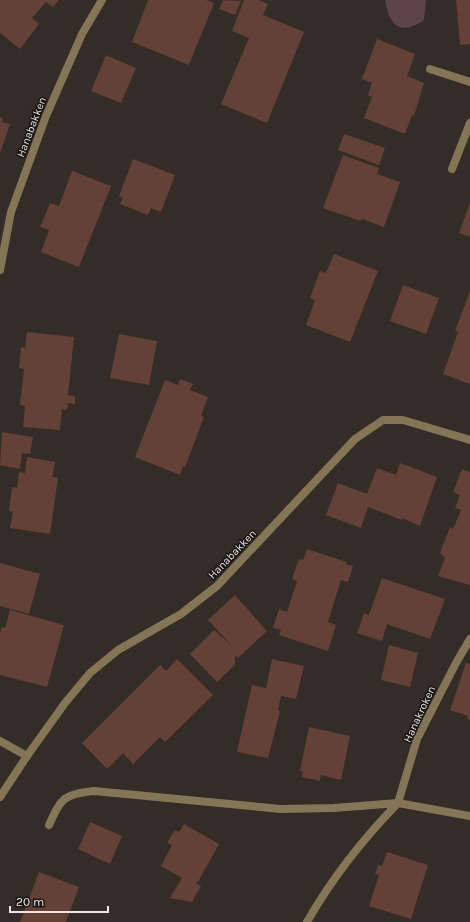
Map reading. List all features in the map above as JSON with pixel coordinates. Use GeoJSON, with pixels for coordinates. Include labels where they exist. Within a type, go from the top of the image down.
{"type":"FeatureCollection","features":[{"type":"Feature","properties":{"kind":"street","name":"Hanabakken"},"geometry":{"type":"LineString","coordinates":[[0,270],[11,212],[46,116],[82,34],[102,0]]}},
{"type":"Feature","properties":{"kind":"street"},"geometry":{"type":"LineString","coordinates":[[430,69],[470,82]]}},
{"type":"Feature","properties":{"kind":"street"},"geometry":{"type":"LineString","coordinates":[[452,169],[470,123]]}},
{"type":"Feature","properties":{"kind":"street","name":"Hanabakken"},"geometry":{"type":"LineString","coordinates":[[0,797],[26,756],[65,703],[90,673],[118,650],[181,614],[217,586],[355,439],[383,420],[403,420],[470,440]]}},
{"type":"Feature","properties":{"kind":"street","name":"Hanakroken"},"geometry":{"type":"LineString","coordinates":[[307,922],[322,896],[364,839],[398,803],[417,739],[470,639]]}},
{"type":"Feature","properties":{"kind":"street"},"geometry":{"type":"LineString","coordinates":[[0,741],[26,756]]}},
{"type":"Feature","properties":{"kind":"street"},"geometry":{"type":"LineString","coordinates":[[49,825],[58,804],[63,799],[78,792],[94,791],[281,809],[334,808],[398,803],[470,816]]}},
{"type":"Feature","properties":{"kind":"shaded area"},"geometry":{"type":"Polygon","coordinates":[[[385,0],[426,0],[424,20],[408,28],[397,26],[389,16],[385,0]]]}},
{"type":"Feature","properties":{"kind":"building"},"geometry":{"type":"Polygon","coordinates":[[[0,0],[59,0],[53,7],[46,2],[32,18],[39,24],[20,49],[0,33],[0,0]]]}},
{"type":"Feature","properties":{"kind":"building"},"geometry":{"type":"Polygon","coordinates":[[[148,0],[206,0],[214,3],[189,65],[132,42],[148,0]]]}},
{"type":"Feature","properties":{"kind":"building"},"geometry":{"type":"Polygon","coordinates":[[[223,0],[241,1],[235,15],[219,9],[223,0]]]}},
{"type":"Feature","properties":{"kind":"building"},"geometry":{"type":"Polygon","coordinates":[[[244,0],[258,0],[268,4],[263,15],[304,32],[267,123],[221,104],[249,38],[232,31],[244,0]]]}},
{"type":"Feature","properties":{"kind":"building"},"geometry":{"type":"Polygon","coordinates":[[[456,0],[470,0],[470,44],[460,45],[456,0]]]}},
{"type":"Feature","properties":{"kind":"building"},"geometry":{"type":"Polygon","coordinates":[[[377,39],[415,54],[407,76],[424,83],[414,116],[412,115],[405,134],[364,118],[372,97],[368,95],[372,83],[362,79],[377,39]]]}},
{"type":"Feature","properties":{"kind":"building"},"geometry":{"type":"Polygon","coordinates":[[[106,55],[136,68],[121,103],[91,91],[106,55]]]}},
{"type":"Feature","properties":{"kind":"building"},"geometry":{"type":"Polygon","coordinates":[[[0,117],[3,118],[2,122],[10,124],[0,153],[0,117]]]}},
{"type":"Feature","properties":{"kind":"building"},"geometry":{"type":"Polygon","coordinates":[[[344,134],[385,148],[379,165],[338,150],[344,134]]]}},
{"type":"Feature","properties":{"kind":"building"},"geometry":{"type":"Polygon","coordinates":[[[343,155],[379,168],[377,174],[400,182],[384,227],[323,208],[343,155]]]}},
{"type":"Feature","properties":{"kind":"building"},"geometry":{"type":"Polygon","coordinates":[[[133,159],[175,175],[161,212],[151,208],[148,215],[120,204],[123,198],[119,196],[133,159]]]}},
{"type":"Feature","properties":{"kind":"building"},"geometry":{"type":"Polygon","coordinates":[[[72,171],[111,186],[79,267],[41,252],[49,230],[40,227],[50,203],[59,206],[72,171]]]}},
{"type":"Feature","properties":{"kind":"building"},"geometry":{"type":"Polygon","coordinates":[[[470,203],[470,237],[459,233],[470,203]]]}},
{"type":"Feature","properties":{"kind":"building"},"geometry":{"type":"Polygon","coordinates":[[[334,254],[378,271],[350,342],[306,325],[315,300],[310,298],[320,271],[326,273],[334,254]]]}},
{"type":"Feature","properties":{"kind":"building"},"geometry":{"type":"Polygon","coordinates":[[[403,285],[439,298],[426,334],[390,321],[403,285]]]}},
{"type":"Feature","properties":{"kind":"building"},"geometry":{"type":"Polygon","coordinates":[[[470,291],[470,384],[443,374],[458,332],[455,331],[470,291]]]}},
{"type":"Feature","properties":{"kind":"building"},"geometry":{"type":"Polygon","coordinates":[[[27,332],[74,337],[68,395],[75,396],[75,404],[68,403],[67,410],[62,409],[60,430],[23,427],[25,406],[20,405],[24,369],[19,368],[21,347],[25,348],[27,332]]]}},
{"type":"Feature","properties":{"kind":"building"},"geometry":{"type":"Polygon","coordinates":[[[119,334],[157,341],[149,385],[110,378],[119,334]]]}},
{"type":"Feature","properties":{"kind":"building"},"geometry":{"type":"Polygon","coordinates":[[[180,379],[193,384],[190,390],[208,397],[201,416],[204,417],[185,467],[183,466],[180,475],[135,457],[165,380],[178,385],[180,379]]]}},
{"type":"Feature","properties":{"kind":"building"},"geometry":{"type":"Polygon","coordinates":[[[2,432],[33,437],[30,454],[22,453],[20,469],[0,465],[2,432]]]}},
{"type":"Feature","properties":{"kind":"building"},"geometry":{"type":"Polygon","coordinates":[[[27,457],[55,462],[52,477],[58,478],[50,534],[10,528],[13,512],[9,511],[12,487],[17,488],[19,472],[25,473],[27,457]]]}},
{"type":"Feature","properties":{"kind":"building"},"geometry":{"type":"Polygon","coordinates":[[[400,463],[437,477],[420,526],[402,518],[402,520],[368,507],[361,528],[326,515],[338,483],[367,494],[377,468],[396,475],[400,463]]]}},
{"type":"Feature","properties":{"kind":"building"},"geometry":{"type":"Polygon","coordinates":[[[462,469],[470,472],[470,585],[438,576],[445,558],[440,553],[450,527],[453,529],[461,510],[455,508],[460,495],[453,492],[462,469]]]}},
{"type":"Feature","properties":{"kind":"building"},"geometry":{"type":"Polygon","coordinates":[[[307,549],[347,562],[346,564],[353,566],[348,582],[341,580],[328,622],[336,625],[328,651],[279,635],[281,630],[273,628],[279,609],[287,612],[297,581],[292,579],[299,559],[303,560],[307,549]]]}},
{"type":"Feature","properties":{"kind":"building"},"geometry":{"type":"Polygon","coordinates":[[[0,563],[40,574],[29,614],[0,606],[0,563]]]}},
{"type":"Feature","properties":{"kind":"building"},"geometry":{"type":"Polygon","coordinates":[[[382,578],[445,599],[430,639],[387,624],[382,641],[357,633],[364,613],[369,615],[382,578]]]}},
{"type":"Feature","properties":{"kind":"building"},"geometry":{"type":"Polygon","coordinates":[[[235,595],[267,631],[238,658],[235,655],[235,665],[217,682],[190,654],[214,630],[232,646],[208,620],[235,595]]]}},
{"type":"Feature","properties":{"kind":"building"},"geometry":{"type":"Polygon","coordinates":[[[10,610],[64,625],[47,687],[0,675],[0,633],[2,627],[5,628],[10,610]]]}},
{"type":"Feature","properties":{"kind":"building"},"geometry":{"type":"Polygon","coordinates":[[[389,645],[418,653],[410,687],[381,680],[389,645]]]}},
{"type":"Feature","properties":{"kind":"building"},"geometry":{"type":"Polygon","coordinates":[[[177,659],[213,695],[165,742],[160,737],[133,764],[123,753],[107,769],[82,743],[160,665],[166,671],[177,659]]]}},
{"type":"Feature","properties":{"kind":"building"},"geometry":{"type":"Polygon","coordinates":[[[272,659],[304,666],[296,699],[281,696],[278,710],[280,711],[268,758],[237,752],[252,685],[266,688],[272,659]]]}},
{"type":"Feature","properties":{"kind":"building"},"geometry":{"type":"Polygon","coordinates":[[[466,663],[470,664],[470,720],[467,719],[468,716],[450,710],[466,663]]]}},
{"type":"Feature","properties":{"kind":"building"},"geometry":{"type":"Polygon","coordinates":[[[309,727],[350,736],[341,780],[321,775],[320,781],[302,777],[303,771],[300,771],[309,727]]]}},
{"type":"Feature","properties":{"kind":"building"},"geometry":{"type":"Polygon","coordinates":[[[90,822],[122,836],[110,864],[78,849],[90,822]]]}},
{"type":"Feature","properties":{"kind":"building"},"geometry":{"type":"Polygon","coordinates":[[[184,824],[219,844],[198,882],[196,882],[201,886],[192,902],[170,898],[182,878],[161,866],[172,845],[167,843],[175,830],[179,832],[184,824]]]}},
{"type":"Feature","properties":{"kind":"building"},"geometry":{"type":"Polygon","coordinates":[[[387,852],[428,865],[411,919],[369,906],[379,875],[375,874],[378,865],[382,866],[387,852]]]}},
{"type":"Feature","properties":{"kind":"building"},"geometry":{"type":"Polygon","coordinates":[[[39,872],[79,887],[66,922],[20,922],[39,872]]]}}]}
